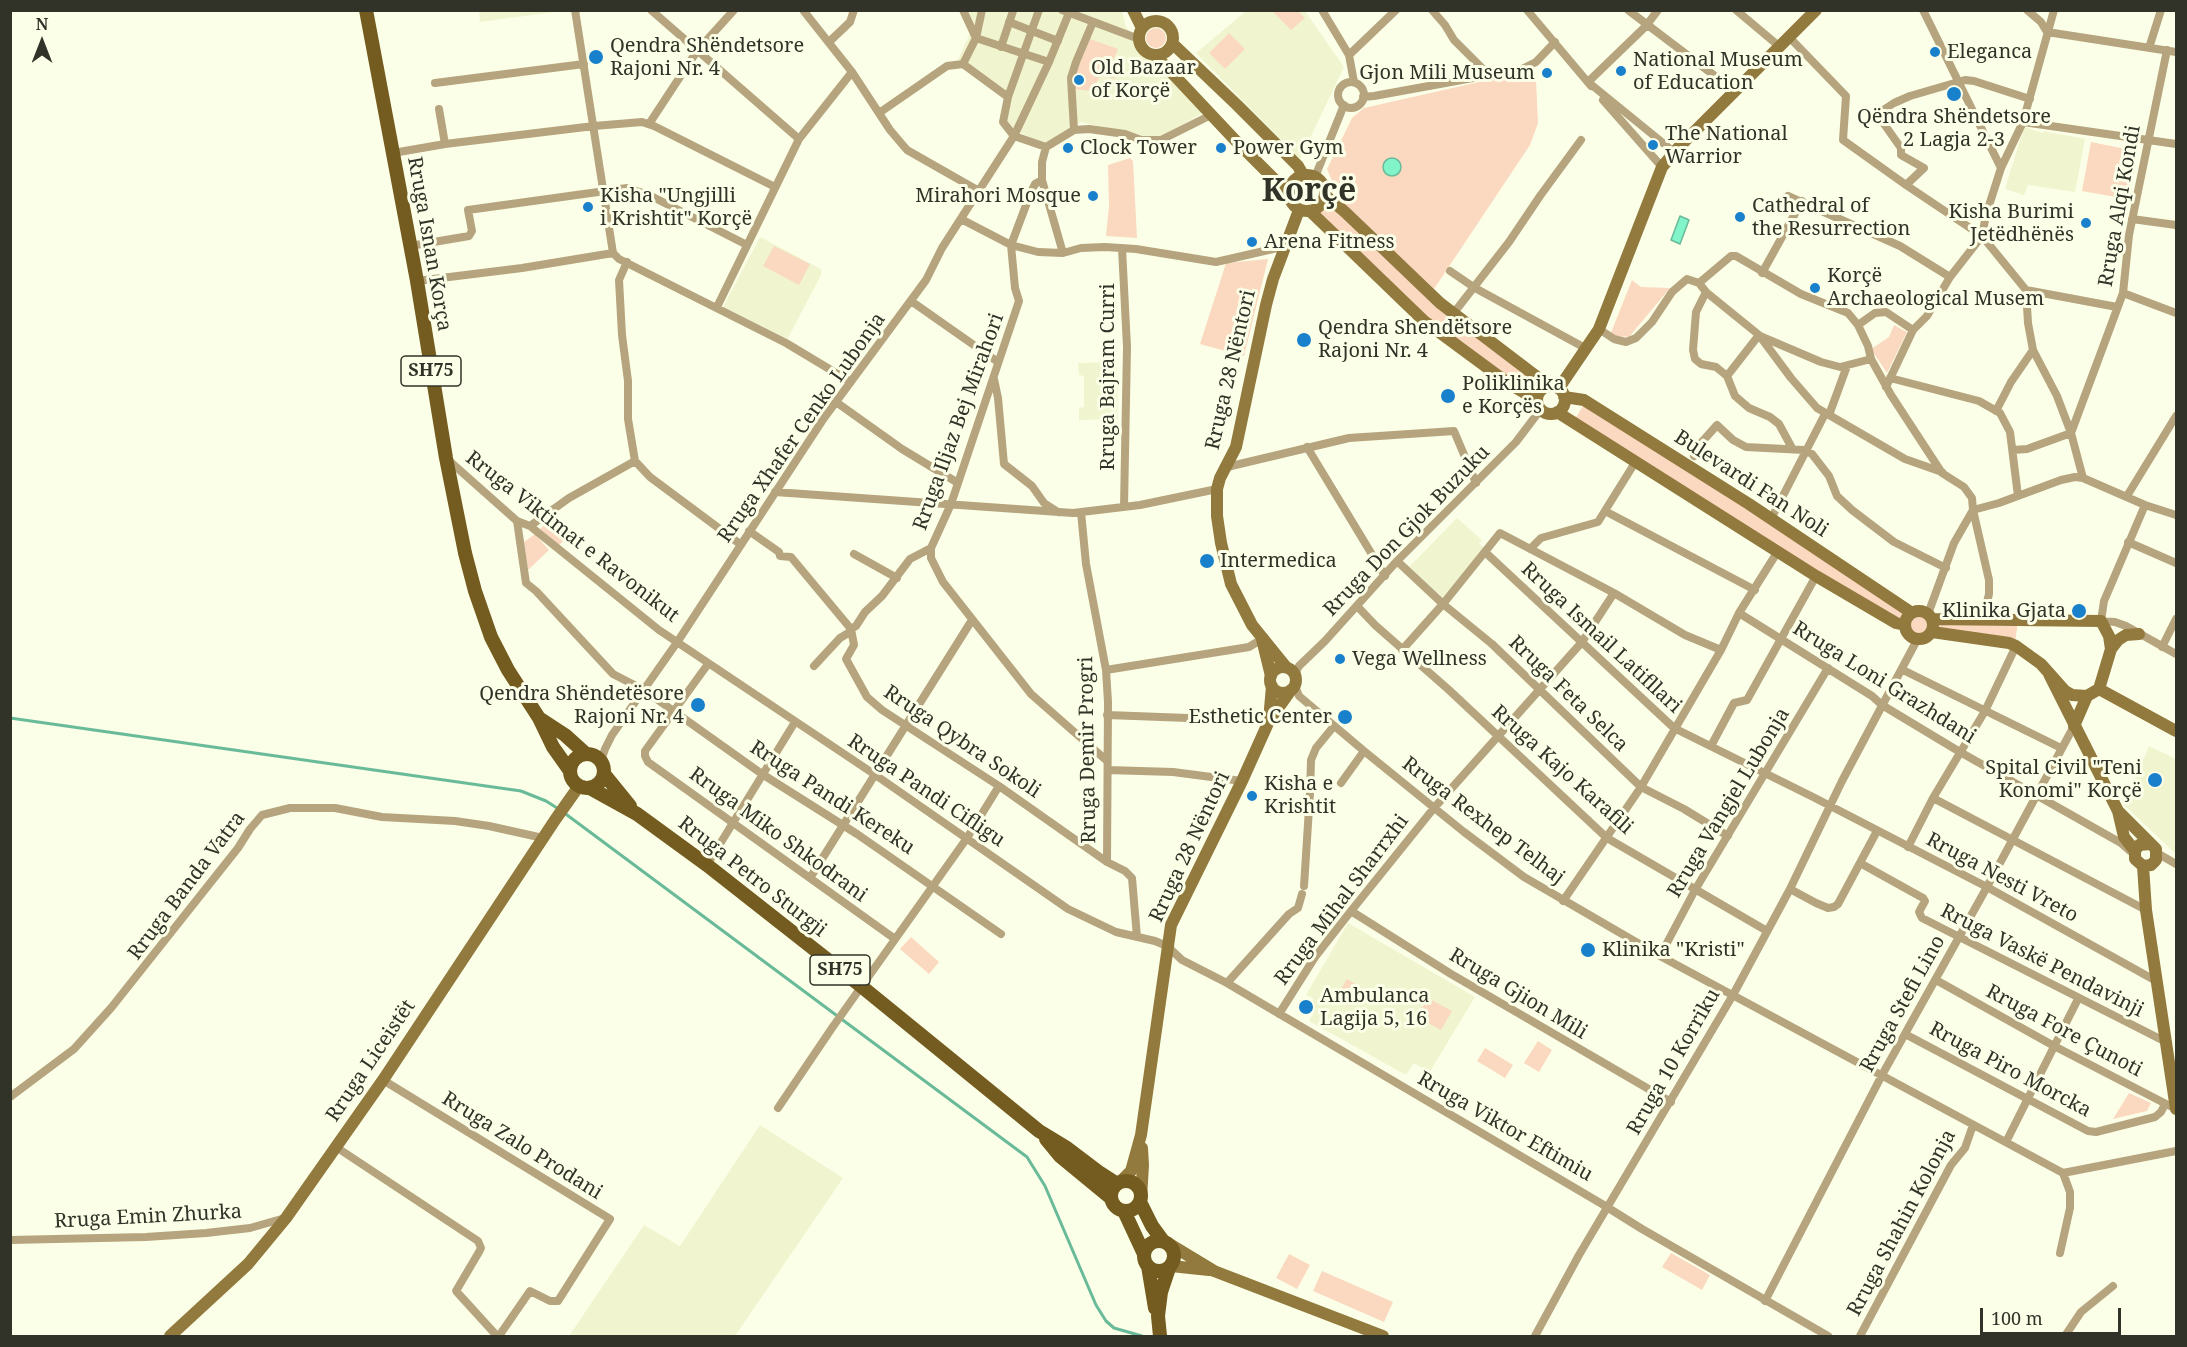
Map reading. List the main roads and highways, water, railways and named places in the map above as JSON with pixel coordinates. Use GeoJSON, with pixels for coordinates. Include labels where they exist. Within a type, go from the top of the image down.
{"type":"FeatureCollection","features":[{"type":"Feature","properties":{"kind":"main road","name":"Rruga Isnan Korça"},"geometry":{"type":"LineString","coordinates":[[366,10],[465,553],[483,616],[508,670],[539,718],[553,747],[570,771]]}},
{"type":"Feature","properties":{"kind":"main road"},"geometry":{"type":"LineString","coordinates":[[1133,10],[1141,34],[1140,44],[1146,52],[1156,56],[1211,115],[1288,191],[1291,202],[1305,211],[1424,321],[1547,413],[1557,412],[1816,576],[1896,623],[1905,625]]}},
{"type":"Feature","properties":{"kind":"main road"},"geometry":{"type":"LineString","coordinates":[[1558,390],[1599,329],[1662,167],[1674,152],[1816,10]]}},
{"type":"Feature","properties":{"kind":"main road"},"geometry":{"type":"LineString","coordinates":[[1141,34],[1147,24],[1158,16],[1171,29],[1173,44],[1298,166],[1323,184],[1325,195],[1320,206],[1305,211]]}},
{"type":"Feature","properties":{"kind":"main road"},"geometry":{"type":"LineString","coordinates":[[1156,56],[1167,52],[1173,44]]}},
{"type":"Feature","properties":{"kind":"main road"},"geometry":{"type":"LineString","coordinates":[[1288,191],[1293,181],[1309,176]]}},
{"type":"Feature","properties":{"kind":"main road","name":"Bulevardi Fan Noli"},"geometry":{"type":"LineString","coordinates":[[1325,195],[1453,314],[1558,390],[1584,400],[1771,519],[1912,613]]}},
{"type":"Feature","properties":{"kind":"main road","name":"Rruga 28 Nëntori"},"geometry":{"type":"LineString","coordinates":[[1118,1183],[1131,1171],[1141,1135],[1171,926],[1269,721],[1292,679],[1262,639],[1240,604],[1231,584],[1217,516],[1217,489],[1239,438],[1268,296],[1286,246],[1305,211]]}},
{"type":"Feature","properties":{"kind":"main road"},"geometry":{"type":"LineString","coordinates":[[1539,405],[1540,390],[1558,390]]}},
{"type":"Feature","properties":{"kind":"main road"},"geometry":{"type":"LineString","coordinates":[[1557,412],[1564,404],[1558,390]]}},
{"type":"Feature","properties":{"kind":"main road"},"geometry":{"type":"LineString","coordinates":[[1931,622],[1924,639],[1917,640],[1906,632],[1906,620],[1912,613],[1920,611],[1931,622],[2016,646],[2041,664],[2072,695],[2087,696],[2099,689],[2111,649],[2118,640],[2126,635],[2139,634]]}},
{"type":"Feature","properties":{"kind":"main road"},"geometry":{"type":"LineString","coordinates":[[1931,622],[2101,621],[2109,636],[2111,649]]}},
{"type":"Feature","properties":{"kind":"main road","name":"Rruga 28 Nëntori"},"geometry":{"type":"LineString","coordinates":[[1262,639],[1271,681],[1269,721]]}},
{"type":"Feature","properties":{"kind":"main road"},"geometry":{"type":"LineString","coordinates":[[1280,667],[1292,679],[1284,693],[1277,691],[1271,681],[1274,670],[1280,667]]}},
{"type":"Feature","properties":{"kind":"main road"},"geometry":{"type":"LineString","coordinates":[[2049,674],[2118,811],[2124,837],[2137,862],[2143,866],[2154,863],[2154,848],[2118,811]]}},
{"type":"Feature","properties":{"kind":"main road"},"geometry":{"type":"LineString","coordinates":[[2099,689],[2176,730]]}},
{"type":"Feature","properties":{"kind":"main road"},"geometry":{"type":"LineString","coordinates":[[2074,726],[2087,696]]}},
{"type":"Feature","properties":{"kind":"main road","name":"Rruga Isnan Korça"},"geometry":{"type":"LineString","coordinates":[[539,718],[566,735],[595,761]]}},
{"type":"Feature","properties":{"kind":"main road"},"geometry":{"type":"LineString","coordinates":[[575,759],[595,761],[599,783],[581,789],[574,781],[570,771],[575,759]]}},
{"type":"Feature","properties":{"kind":"main road","name":"Rruga Petro Sturgji"},"geometry":{"type":"LineString","coordinates":[[595,761],[637,814]]}},
{"type":"Feature","properties":{"kind":"main road","name":"Rruga Petro Sturgji"},"geometry":{"type":"LineString","coordinates":[[581,789],[637,814],[707,865],[861,986],[1039,1131],[1118,1183]]}},
{"type":"Feature","properties":{"kind":"main road","name":"Rruga Liceistët"},"geometry":{"type":"LineString","coordinates":[[170,1336],[248,1264],[285,1218],[383,1080],[555,820],[581,789]]}},
{"type":"Feature","properties":{"kind":"main road"},"geometry":{"type":"LineString","coordinates":[[2134,853],[2139,845],[2154,848]]}},
{"type":"Feature","properties":{"kind":"main road"},"geometry":{"type":"LineString","coordinates":[[2143,866],[2146,910],[2168,1043],[2173,1107]]}},
{"type":"Feature","properties":{"kind":"main road","name":"Rruga Petro Sturgji"},"geometry":{"type":"LineString","coordinates":[[1039,1131],[1060,1156],[1111,1198]]}},
{"type":"Feature","properties":{"kind":"main road","name":"Rruga 28 Nëntori"},"geometry":{"type":"LineString","coordinates":[[1140,1200],[1143,1165],[1141,1135]]}},
{"type":"Feature","properties":{"kind":"main road","name":"SH75"},"geometry":{"type":"LineString","coordinates":[[1118,1183],[1126,1180],[1135,1184],[1141,1192],[1140,1200],[1152,1226],[1167,1243],[1175,1257],[1162,1285],[1158,1317]]}},
{"type":"Feature","properties":{"kind":"main road"},"geometry":{"type":"LineString","coordinates":[[1111,1198],[1111,1191],[1118,1183]]}},
{"type":"Feature","properties":{"kind":"main road","name":"SH75"},"geometry":{"type":"LineString","coordinates":[[1111,1198],[1115,1207],[1124,1211],[1146,1260],[1160,1336]]}},
{"type":"Feature","properties":{"kind":"main road"},"geometry":{"type":"LineString","coordinates":[[1124,1211],[1133,1209],[1140,1200]]}},
{"type":"Feature","properties":{"kind":"main road"},"geometry":{"type":"LineString","coordinates":[[1214,1271],[1170,1267],[1160,1271],[1146,1260],[1150,1243],[1167,1243],[1214,1271],[1383,1336]]}},
{"type":"Feature","properties":{"kind":"waterway"},"geometry":{"type":"LineString","coordinates":[[10,718],[521,791],[557,808]]}},
{"type":"Feature","properties":{"kind":"waterway"},"geometry":{"type":"LineString","coordinates":[[563,812],[1027,1157],[1045,1186],[1096,1305],[1106,1321],[1114,1328],[1142,1336]]}},
{"type":"Feature","properties":{"kind":"place","name":"Eleganca"},"geometry":{"type":"Point","coordinates":[1935,52]}},
{"type":"Feature","properties":{"kind":"place","name":"Qendra Shëndetsore Rajoni Nr. 4"},"geometry":{"type":"Point","coordinates":[596,57]}},
{"type":"Feature","properties":{"kind":"place","name":"National Museum of Education"},"geometry":{"type":"Point","coordinates":[1621,71]}},
{"type":"Feature","properties":{"kind":"place","name":"Gjon Mili Museum"},"geometry":{"type":"Point","coordinates":[1547,73]}},
{"type":"Feature","properties":{"kind":"place","name":"Old Bazaar of Korçë"},"geometry":{"type":"Point","coordinates":[1079,80]}},
{"type":"Feature","properties":{"kind":"place","name":"Qëndra Shëndetsore 2 Lagja 2-3"},"geometry":{"type":"Point","coordinates":[1954,94]}},
{"type":"Feature","properties":{"kind":"place","name":"The National Warrior"},"geometry":{"type":"Point","coordinates":[1653,145]}},
{"type":"Feature","properties":{"kind":"place","name":"Clock Tower"},"geometry":{"type":"Point","coordinates":[1068,148]}},
{"type":"Feature","properties":{"kind":"place","name":"Power Gym"},"geometry":{"type":"Point","coordinates":[1221,148]}},
{"type":"Feature","properties":{"kind":"place","name":"Mirahori Mosque"},"geometry":{"type":"Point","coordinates":[1093,196]}},
{"type":"Feature","properties":{"kind":"place","name":"Kisha \"Ungjilli i Krishtit\" Korçë"},"geometry":{"type":"Point","coordinates":[588,207]}},
{"type":"Feature","properties":{"kind":"place","name":"Cathedral of the Resurrection"},"geometry":{"type":"Point","coordinates":[1740,217]}},
{"type":"Feature","properties":{"kind":"place","name":"Kisha Burimi Jetëdhënës"},"geometry":{"type":"Point","coordinates":[2086,223]}},
{"type":"Feature","properties":{"kind":"place","name":"Arena Fitness"},"geometry":{"type":"Point","coordinates":[1252,242]}},
{"type":"Feature","properties":{"kind":"place","name":"Korçë Archaeological Musem"},"geometry":{"type":"Point","coordinates":[1815,288]}},
{"type":"Feature","properties":{"kind":"place","name":"Qendra Shendëtsore Rajoni Nr. 4"},"geometry":{"type":"Point","coordinates":[1304,340]}},
{"type":"Feature","properties":{"kind":"place","name":"Poliklinika e Korçës"},"geometry":{"type":"Point","coordinates":[1448,396]}},
{"type":"Feature","properties":{"kind":"place","name":"Intermedica"},"geometry":{"type":"Point","coordinates":[1207,561]}},
{"type":"Feature","properties":{"kind":"place","name":"Klinika Gjata"},"geometry":{"type":"Point","coordinates":[2079,611]}},
{"type":"Feature","properties":{"kind":"place","name":"Vega Wellness"},"geometry":{"type":"Point","coordinates":[1340,659]}},
{"type":"Feature","properties":{"kind":"place","name":"Qendra Shëndetësore Rajoni Nr. 4"},"geometry":{"type":"Point","coordinates":[698,705]}},
{"type":"Feature","properties":{"kind":"place","name":"Esthetic Center"},"geometry":{"type":"Point","coordinates":[1345,717]}},
{"type":"Feature","properties":{"kind":"place","name":"Spital Civil \"Teni Konomi\" Korçë"},"geometry":{"type":"Point","coordinates":[2155,780]}},
{"type":"Feature","properties":{"kind":"place","name":"Kisha e Krishtit"},"geometry":{"type":"Point","coordinates":[1252,796]}},
{"type":"Feature","properties":{"kind":"place","name":"Klinika \"Kristi\""},"geometry":{"type":"Point","coordinates":[1588,950]}},
{"type":"Feature","properties":{"kind":"place","name":"Ambulanca Lagija 5, 16"},"geometry":{"type":"Point","coordinates":[1306,1007]}},
{"type":"Feature","properties":{"kind":"district","name":"Korçë"},"geometry":{"type":"Point","coordinates":[1309,192]}}]}
